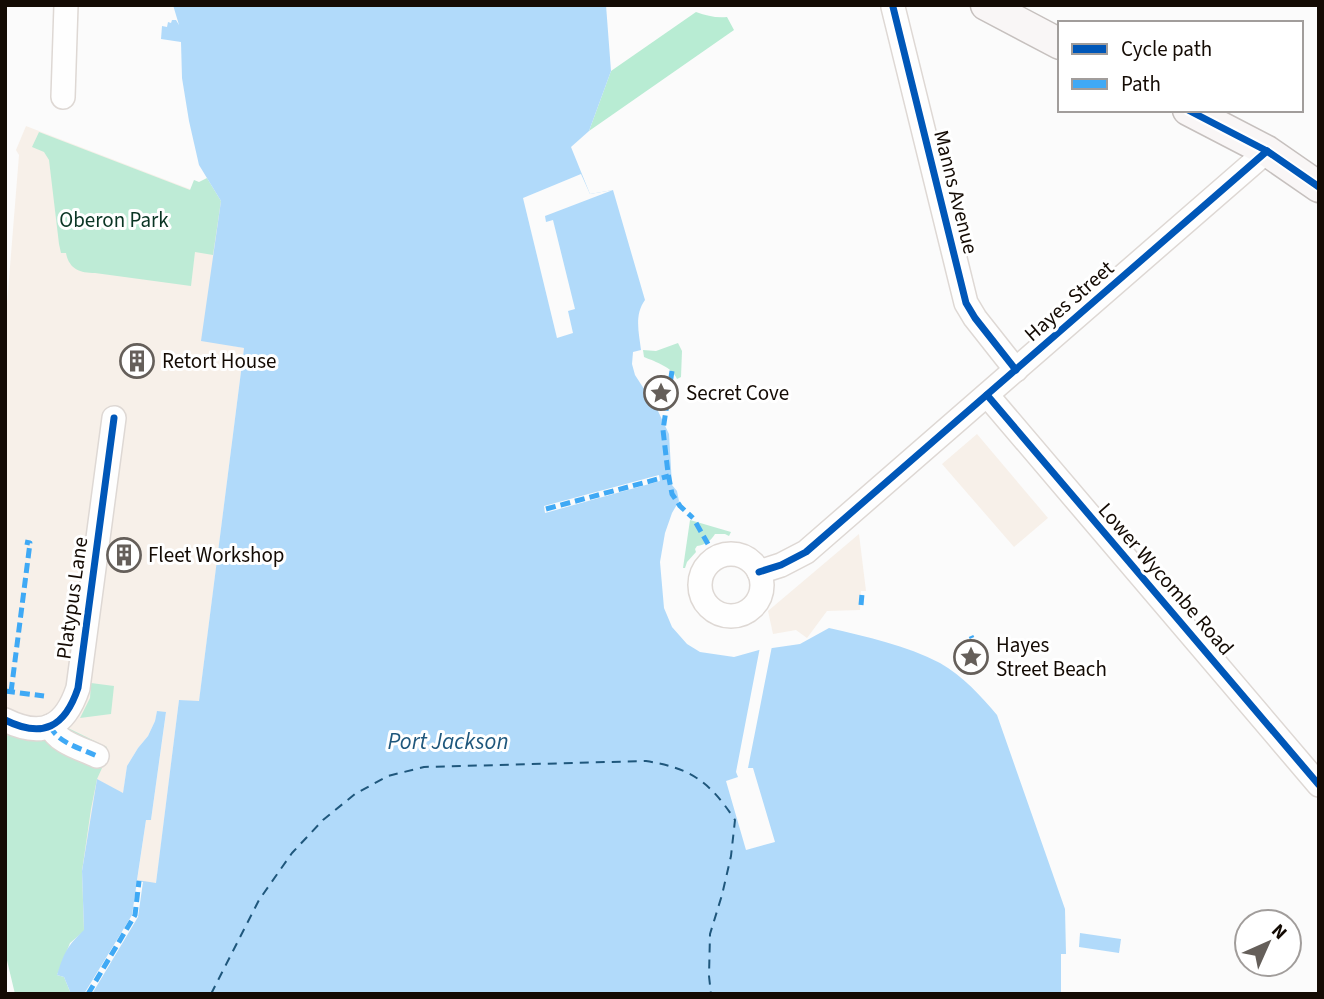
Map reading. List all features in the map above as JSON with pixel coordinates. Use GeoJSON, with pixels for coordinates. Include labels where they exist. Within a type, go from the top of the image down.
{"type":"FeatureCollection","features":[{"type":"Feature","properties":{"kind":"main road"},"geometry":{"type":"LineString","coordinates":[[986,5],[1058,43]]}},
{"type":"Feature","properties":{"kind":"main road"},"geometry":{"type":"LineString","coordinates":[[1192,112],[1266,151],[1319,187]]}},
{"type":"Feature","properties":{"kind":"street"},"geometry":{"type":"LineString","coordinates":[[63,97],[65,5]]}},
{"type":"Feature","properties":{"kind":"street","name":"Manns Avenue"},"geometry":{"type":"LineString","coordinates":[[893,8],[966,303],[1016,370]]}},
{"type":"Feature","properties":{"kind":"street","name":"Hayes Street"},"geometry":{"type":"LineString","coordinates":[[759,572],[781,565],[806,552],[1266,151]]}},
{"type":"Feature","properties":{"kind":"street","name":"Lower Wycombe Road"},"geometry":{"type":"LineString","coordinates":[[987,395],[1319,785]]}},
{"type":"Feature","properties":{"kind":"street","name":"Platypus Lane"},"geometry":{"type":"LineString","coordinates":[[50,726],[65,716],[73,704],[78,688],[114,418]]}},
{"type":"Feature","properties":{"kind":"street"},"geometry":{"type":"LineString","coordinates":[[5,720],[31,728],[50,726],[60,739],[97,756]]}},
{"type":"Feature","properties":{"kind":"shaded area"},"geometry":{"type":"Polygon","coordinates":[[[26,126],[221,201],[223,344],[244,348],[199,702],[179,700],[156,884],[137,881],[146,820],[151,820],[166,713],[157,712],[148,736],[127,766],[123,794],[98,780],[82,871],[84,931],[5,914],[5,329],[19,155],[16,150],[26,126]]]}},
{"type":"Feature","properties":{"kind":"shaded area"},"geometry":{"type":"Polygon","coordinates":[[[977,434],[1048,518],[1014,547],[942,464],[977,434]]]}},
{"type":"Feature","properties":{"kind":"shaded area"},"geometry":{"type":"Polygon","coordinates":[[[859,534],[866,591],[861,591],[860,610],[827,611],[807,638],[796,630],[773,634],[768,611],[859,534]]]}},
{"type":"Feature","properties":{"kind":"green space"},"geometry":{"type":"Polygon","coordinates":[[[696,12],[727,17],[734,30],[589,131],[611,71],[696,12]]]}},
{"type":"Feature","properties":{"kind":"green space","name":"Oberon Park"},"geometry":{"type":"Polygon","coordinates":[[[39,132],[190,190],[194,180],[199,182],[207,178],[221,201],[213,255],[195,252],[191,286],[85,272],[70,263],[66,253],[61,253],[59,244],[49,160],[44,152],[32,147],[39,132]]]}},
{"type":"Feature","properties":{"kind":"green space"},"geometry":{"type":"Polygon","coordinates":[[[678,343],[682,351],[681,377],[677,379],[668,368],[644,357],[643,350],[656,351],[678,343]]]}},
{"type":"Feature","properties":{"kind":"green space"},"geometry":{"type":"Polygon","coordinates":[[[690,520],[731,532],[729,536],[715,534],[707,543],[697,546],[696,552],[683,568],[690,520]]]}},
{"type":"Feature","properties":{"kind":"green space"},"geometry":{"type":"Polygon","coordinates":[[[91,683],[114,686],[111,714],[80,718],[90,698],[91,683]]]}},
{"type":"Feature","properties":{"kind":"green space"},"geometry":{"type":"Polygon","coordinates":[[[68,728],[107,747],[98,766],[102,768],[91,809],[82,871],[84,931],[70,943],[57,975],[64,977],[71,994],[15,994],[5,952],[5,749],[8,731],[48,733],[68,728]]]}},
{"type":"Feature","properties":{"kind":"water","name":"Port Jackson"},"geometry":{"type":"Polygon","coordinates":[[[173,5],[606,5],[611,71],[589,131],[571,147],[590,194],[613,190],[645,300],[638,318],[641,350],[633,352],[632,364],[635,375],[669,434],[672,485],[677,491],[679,501],[665,533],[660,562],[664,608],[672,627],[687,644],[700,652],[734,657],[800,644],[829,628],[914,651],[948,668],[971,687],[997,715],[1065,909],[1066,954],[1061,954],[1061,994],[71,994],[64,977],[57,975],[67,950],[84,930],[82,871],[97,779],[123,793],[127,766],[148,736],[157,711],[166,712],[151,820],[146,820],[137,880],[156,883],[179,700],[199,701],[244,348],[201,341],[221,201],[199,165],[182,78],[181,42],[161,39],[162,26],[167,27],[172,20],[176,20],[179,25],[173,5]]]}},
{"type":"Feature","properties":{"kind":"water"},"geometry":{"type":"Polygon","coordinates":[[[1080,933],[1121,939],[1119,953],[1079,947],[1080,933]]]}},
{"type":"Feature","properties":{"kind":"pier"},"geometry":{"type":"Polygon","coordinates":[[[581,174],[590,194],[613,190],[545,216],[546,222],[553,220],[575,309],[568,311],[573,333],[557,338],[523,198],[581,174]]]}},
{"type":"Feature","properties":{"kind":"pier"},"geometry":{"type":"Polygon","coordinates":[[[659,475],[660,481],[545,513],[544,506],[659,475]]]}},
{"type":"Feature","properties":{"kind":"pier"},"geometry":{"type":"Polygon","coordinates":[[[772,646],[748,768],[753,768],[775,842],[746,850],[726,781],[738,777],[736,772],[760,647],[772,646]]]}},
{"type":"Feature","properties":{"kind":"pier"},"geometry":{"type":"Polygon","coordinates":[[[137,881],[143,882],[138,917],[92,994],[84,994],[132,915],[137,881]]]}},
{"type":"Feature","properties":{"kind":"ferry route"},"geometry":{"type":"LineString","coordinates":[[211,994],[259,900],[292,853],[323,820],[355,794],[388,776],[424,767],[646,761],[675,768],[698,779],[708,786],[735,820],[731,856],[710,934],[711,994]]}},
{"type":"Feature","properties":{"kind":"marked path"},"geometry":{"type":"LineString","coordinates":[[672,371],[663,430],[668,473],[672,494],[693,518]]}},
{"type":"Feature","properties":{"kind":"marked path"},"geometry":{"type":"LineString","coordinates":[[546,509],[669,476]]}},
{"type":"Feature","properties":{"kind":"marked path"},"geometry":{"type":"LineString","coordinates":[[696,523],[708,544]]}},
{"type":"Feature","properties":{"kind":"marked path"},"geometry":{"type":"LineString","coordinates":[[11,692],[30,543],[25,542]]}},
{"type":"Feature","properties":{"kind":"marked path"},"geometry":{"type":"LineString","coordinates":[[861,605],[862,594]]}},
{"type":"Feature","properties":{"kind":"marked path"},"geometry":{"type":"LineString","coordinates":[[5,691],[44,696]]}},
{"type":"Feature","properties":{"kind":"marked path"},"geometry":{"type":"LineString","coordinates":[[50,726],[64,741],[97,756]]}},
{"type":"Feature","properties":{"kind":"marked path"},"geometry":{"type":"LineString","coordinates":[[88,994],[135,915],[139,881]]}},
{"type":"Feature","properties":{"kind":"cycle path"},"geometry":{"type":"LineString","coordinates":[[893,7],[966,303],[1016,370]]}},
{"type":"Feature","properties":{"kind":"cycle path"},"geometry":{"type":"LineString","coordinates":[[1192,112],[1267,151],[1319,187]]}},
{"type":"Feature","properties":{"kind":"cycle path"},"geometry":{"type":"LineString","coordinates":[[759,572],[781,565],[806,552],[1267,151]]}},
{"type":"Feature","properties":{"kind":"cycle path"},"geometry":{"type":"LineString","coordinates":[[987,395],[1319,785]]}},
{"type":"Feature","properties":{"kind":"cycle path"},"geometry":{"type":"LineString","coordinates":[[5,720],[31,729],[51,726],[66,712],[78,688],[114,418]]}},
{"type":"Feature","properties":{"kind":"place","name":"Retort House"},"geometry":{"type":"Point","coordinates":[137,361]}},
{"type":"Feature","properties":{"kind":"place","name":"Secret Cove"},"geometry":{"type":"Point","coordinates":[661,393]}},
{"type":"Feature","properties":{"kind":"place","name":"Fleet Workshop"},"geometry":{"type":"Point","coordinates":[124,555]}},
{"type":"Feature","properties":{"kind":"place","name":"Hayes Street Beach"},"geometry":{"type":"Point","coordinates":[971,657]}}]}
